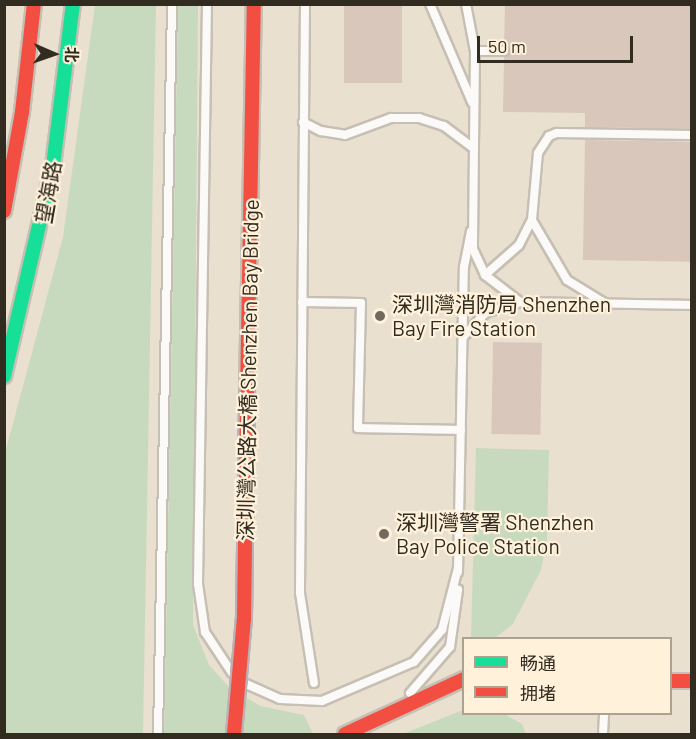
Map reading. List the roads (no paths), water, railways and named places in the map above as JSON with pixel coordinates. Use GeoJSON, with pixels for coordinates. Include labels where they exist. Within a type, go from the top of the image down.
{"type":"FeatureCollection","features":[{"type":"Feature","properties":{"kind":"main road","name":"望海路"},"geometry":{"type":"LineString","coordinates":[[4,211],[34,4]]}},
{"type":"Feature","properties":{"kind":"main road","name":"望海路"},"geometry":{"type":"LineString","coordinates":[[4,376],[51,177],[73,4]]}},
{"type":"Feature","properties":{"kind":"main road","name":"深圳灣公路大橋 Shenzhen Bay Bridge"},"geometry":{"type":"LineString","coordinates":[[234,735],[244,618],[254,4]]}},
{"type":"Feature","properties":{"kind":"main road"},"geometry":{"type":"LineString","coordinates":[[350,732],[401,706],[462,680]]}},
{"type":"Feature","properties":{"kind":"main road"},"geometry":{"type":"LineString","coordinates":[[672,681],[692,681]]}},
{"type":"Feature","properties":{"kind":"lane"},"geometry":{"type":"LineString","coordinates":[[158,735],[172,4]]}},
{"type":"Feature","properties":{"kind":"lane"},"geometry":{"type":"LineString","coordinates":[[207,4],[198,584],[205,632],[225,667],[251,687],[296,702],[336,698],[426,651],[448,615],[458,568]]}},
{"type":"Feature","properties":{"kind":"lane"},"geometry":{"type":"LineString","coordinates":[[305,4],[300,593],[314,683]]}},
{"type":"Feature","properties":{"kind":"lane"},"geometry":{"type":"LineString","coordinates":[[430,4],[473,105]]}},
{"type":"Feature","properties":{"kind":"lane"},"geometry":{"type":"LineString","coordinates":[[401,706],[450,647],[457,617],[464,267],[471,232],[475,51],[466,4]]}},
{"type":"Feature","properties":{"kind":"lane"},"geometry":{"type":"LineString","coordinates":[[475,51],[504,51]]}},
{"type":"Feature","properties":{"kind":"lane"},"geometry":{"type":"LineString","coordinates":[[303,122],[321,131],[345,135],[391,118],[419,118],[444,126],[472,147]]}},
{"type":"Feature","properties":{"kind":"lane"},"geometry":{"type":"LineString","coordinates":[[485,275],[519,245],[532,220],[534,164],[549,136],[567,132],[692,135]]}},
{"type":"Feature","properties":{"kind":"lane"},"geometry":{"type":"LineString","coordinates":[[532,220],[567,280],[606,304]]}},
{"type":"Feature","properties":{"kind":"lane"},"geometry":{"type":"LineString","coordinates":[[471,232],[485,275],[520,302]]}},
{"type":"Feature","properties":{"kind":"lane"},"geometry":{"type":"LineString","coordinates":[[302,302],[361,303],[358,428],[461,430]]}},
{"type":"Feature","properties":{"kind":"lane"},"geometry":{"type":"LineString","coordinates":[[463,338],[484,313],[520,302],[692,305]]}},
{"type":"Feature","properties":{"kind":"lane"},"geometry":{"type":"LineString","coordinates":[[603,735],[604,715]]}},
{"type":"Feature","properties":{"kind":"place","name":"深圳灣消防局 Shenzhen Bay Fire Station"},"geometry":{"type":"Point","coordinates":[380,316]}},
{"type":"Feature","properties":{"kind":"place","name":"深圳灣警署 Shenzhen Bay Police Station"},"geometry":{"type":"Point","coordinates":[384,534]}}]}
